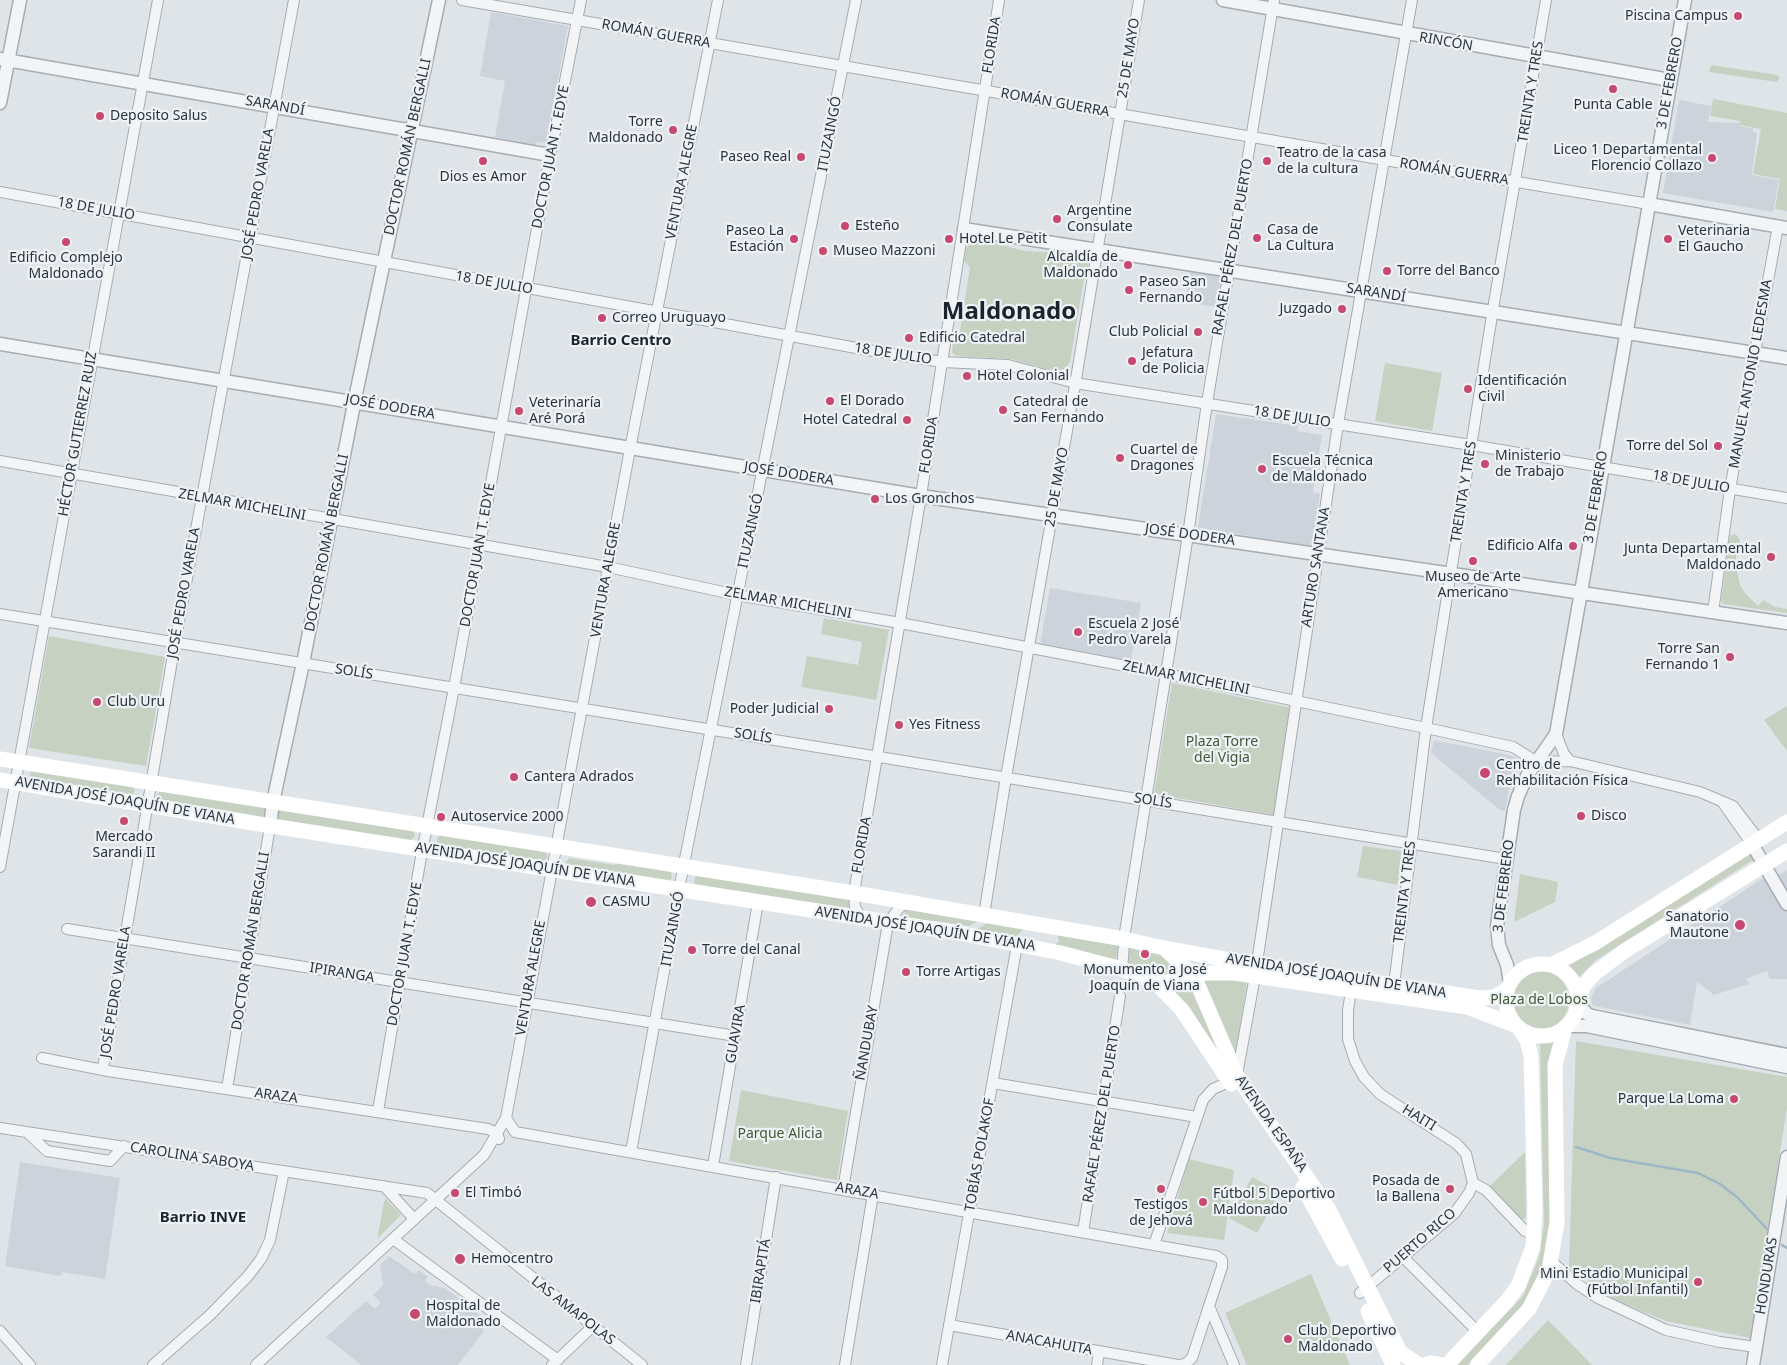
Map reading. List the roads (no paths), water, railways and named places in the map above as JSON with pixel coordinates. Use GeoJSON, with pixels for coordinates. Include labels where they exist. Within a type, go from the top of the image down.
{"type":"FeatureCollection","features":[{"type":"Feature","properties":{"kind":"main road","name":"AVENIDA JOSÉ JOAQUÍN DE VIANA"},"geometry":{"type":"LineString","coordinates":[[0,759],[854,894],[1124,939],[1256,970],[1352,985],[1467,1007],[1518,1027]]}},
{"type":"Feature","properties":{"kind":"main road","name":"AVENIDA JOSÉ JOAQUÍN DE VIANA"},"geometry":{"type":"LineString","coordinates":[[7,781],[270,826],[959,933],[1046,949],[1122,969],[1155,982],[1170,982],[1218,972],[1256,970]]}},
{"type":"Feature","properties":{"kind":"main road"},"geometry":{"type":"LineString","coordinates":[[1551,965],[1595,943],[1787,822]]}},
{"type":"Feature","properties":{"kind":"main road"},"geometry":{"type":"LineString","coordinates":[[1477,1365],[1528,1309],[1551,1261],[1556,1222],[1555,1065],[1566,1027],[1575,1013],[1584,984],[1623,952],[1787,851]]}},
{"type":"Feature","properties":{"kind":"main road"},"geometry":{"type":"LineString","coordinates":[[959,933],[982,922],[984,915]]}},
{"type":"Feature","properties":{"kind":"main road"},"geometry":{"type":"LineString","coordinates":[[1017,945],[1019,938],[1042,925],[1055,938],[1046,949]]}},
{"type":"Feature","properties":{"kind":"main road"},"geometry":{"type":"LineString","coordinates":[[1164,948],[1194,976]]}},
{"type":"Feature","properties":{"kind":"main road"},"geometry":{"type":"LineString","coordinates":[[1424,1365],[1430,1363],[1445,1365],[1478,1332],[1518,1286],[1530,1256],[1535,1235],[1531,1056],[1527,1040],[1506,1007],[1508,986],[1520,971],[1528,966],[1551,965],[1560,968],[1573,980],[1578,1000]]}},
{"type":"Feature","properties":{"kind":"main road","name":"AVENIDA ESPAÑA"},"geometry":{"type":"LineString","coordinates":[[1194,976],[1233,1079]]}},
{"type":"Feature","properties":{"kind":"main road","name":"AVENIDA ESPAÑA"},"geometry":{"type":"LineString","coordinates":[[1155,982],[1182,1010],[1233,1079],[1306,1192],[1400,1352],[1419,1365]]}},
{"type":"Feature","properties":{"kind":"main road","name":"AVENIDA JOSÉ JOAQUÍN DE VIANA"},"geometry":{"type":"LineString","coordinates":[[1352,985],[1394,985],[1480,998],[1495,997],[1508,986]]}},
{"type":"Feature","properties":{"kind":"main road"},"geometry":{"type":"LineString","coordinates":[[1518,1027],[1528,1034],[1542,1036],[1557,1033],[1566,1027]]}},
{"type":"Feature","properties":{"kind":"main road","name":"AVENIDA ESPAÑA"},"geometry":{"type":"LineString","coordinates":[[1364,1290],[1394,1365]]}},
{"type":"Feature","properties":{"kind":"street"},"geometry":{"type":"LineString","coordinates":[[0,103],[4,60],[20,0]]}},
{"type":"Feature","properties":{"kind":"street","name":"HÉCTOR GUTIERREZ RUIZ"},"geometry":{"type":"LineString","coordinates":[[0,868],[7,781],[19,761],[158,0]]}},
{"type":"Feature","properties":{"kind":"street","name":"JOSÉ PEDRO VARELA"},"geometry":{"type":"LineString","coordinates":[[103,1068],[174,643],[294,0]]}},
{"type":"Feature","properties":{"kind":"street","name":"DOCTOR ROMÁN BERGALLI"},"geometry":{"type":"LineString","coordinates":[[227,1089],[273,802],[332,521],[354,401],[439,0]]}},
{"type":"Feature","properties":{"kind":"street","name":"ROMÁN GUERRA"},"geometry":{"type":"LineString","coordinates":[[462,0],[1648,204]]}},
{"type":"Feature","properties":{"kind":"street","name":"DOCTOR JUAN T. EDYE"},"geometry":{"type":"LineString","coordinates":[[378,1112],[423,849],[454,688],[500,426],[527,289],[550,154],[581,0]]}},
{"type":"Feature","properties":{"kind":"street","name":"VENTURA ALEGRE"},"geometry":{"type":"LineString","coordinates":[[484,1155],[506,1118],[630,448],[718,0]]}},
{"type":"Feature","properties":{"kind":"street","name":"ITUZAINGÓ"},"geometry":{"type":"LineString","coordinates":[[631,1152],[656,1024],[679,889],[685,867],[856,0]]}},
{"type":"Feature","properties":{"kind":"street","name":"FLORIDA"},"geometry":{"type":"LineString","coordinates":[[861,918],[855,907],[854,894],[921,496],[999,0]]}},
{"type":"Feature","properties":{"kind":"street","name":"25 DE MAYO"},"geometry":{"type":"LineString","coordinates":[[984,915],[1139,0]]}},
{"type":"Feature","properties":{"kind":"street","name":"RINCÓN"},"geometry":{"type":"LineString","coordinates":[[1223,0],[1273,5],[1406,34],[1670,80]]}},
{"type":"Feature","properties":{"kind":"street","name":"ARTURO SANTANA"},"geometry":{"type":"LineString","coordinates":[[1233,1079],[1256,970],[1338,424],[1412,0]]}},
{"type":"Feature","properties":{"kind":"street","name":"TREINTA Y TRES"},"geometry":{"type":"LineString","coordinates":[[1394,985],[1426,728],[1493,311],[1546,0]]}},
{"type":"Feature","properties":{"kind":"street","name":"3 DE FEBRERO"},"geometry":{"type":"LineString","coordinates":[[1508,986],[1507,965],[1500,950],[1497,934],[1506,859],[1518,796],[1528,774],[1556,734],[1684,0]]}},
{"type":"Feature","properties":{"kind":"street","name":"RAFAEL PÉREZ DEL PUERTO"},"geometry":{"type":"LineString","coordinates":[[1122,969],[1124,939],[1188,536],[1207,403],[1273,5]]}},
{"type":"Feature","properties":{"kind":"street","name":"SARANDÍ"},"geometry":{"type":"LineString","coordinates":[[4,60],[550,154]]}},
{"type":"Feature","properties":{"kind":"street","name":"18 DE JULIO"},"geometry":{"type":"LineString","coordinates":[[0,192],[789,336],[942,362],[1008,365],[1074,383],[1602,466],[1787,498]]}},
{"type":"Feature","properties":{"kind":"street"},"geometry":{"type":"LineString","coordinates":[[1648,204],[1782,227]]}},
{"type":"Feature","properties":{"kind":"street","name":"MANUEL ANTONIO LEDESMA"},"geometry":{"type":"LineString","coordinates":[[1713,612],[1730,489],[1754,353],[1782,227]]}},
{"type":"Feature","properties":{"kind":"street","name":"SARANDÍ"},"geometry":{"type":"LineString","coordinates":[[964,229],[1230,269],[1362,292],[1787,358]]}},
{"type":"Feature","properties":{"kind":"street","name":"JOSÉ DODERA"},"geometry":{"type":"LineString","coordinates":[[0,344],[921,496],[1787,623]]}},
{"type":"Feature","properties":{"kind":"street","name":"ZELMAR MICHELINI"},"geometry":{"type":"LineString","coordinates":[[0,461],[332,521],[608,567],[738,594],[1166,674],[1513,747],[1537,762]]}},
{"type":"Feature","properties":{"kind":"street","name":"SOLÍS"},"geometry":{"type":"LineString","coordinates":[[0,614],[1412,842],[1506,859]]}},
{"type":"Feature","properties":{"kind":"street"},"geometry":{"type":"LineString","coordinates":[[1556,734],[1564,754],[1570,761]]}},
{"type":"Feature","properties":{"kind":"street"},"geometry":{"type":"LineString","coordinates":[[1537,762],[1570,761],[1689,789],[1723,803],[1755,842],[1787,890]]}},
{"type":"Feature","properties":{"kind":"street"},"geometry":{"type":"LineString","coordinates":[[1767,862],[1787,904]]}},
{"type":"Feature","properties":{"kind":"street","name":"GUAVIRA"},"geometry":{"type":"LineString","coordinates":[[713,1166],[758,902]]}},
{"type":"Feature","properties":{"kind":"street"},"geometry":{"type":"LineString","coordinates":[[888,923],[899,908],[906,904]]}},
{"type":"Feature","properties":{"kind":"street","name":"ÑANDUBAY"},"geometry":{"type":"LineString","coordinates":[[844,1189],[888,923]]}},
{"type":"Feature","properties":{"kind":"street","name":"IPIRANGA"},"geometry":{"type":"LineString","coordinates":[[67,929],[736,1036]]}},
{"type":"Feature","properties":{"kind":"street","name":"TOBÍAS POLAKOF"},"geometry":{"type":"LineString","coordinates":[[942,1365],[1017,945]]}},
{"type":"Feature","properties":{"kind":"street","name":"HAITI"},"geometry":{"type":"LineString","coordinates":[[1352,985],[1348,1010],[1348,1039],[1355,1061],[1364,1077],[1380,1094],[1458,1144],[1466,1154],[1473,1183]]}},
{"type":"Feature","properties":{"kind":"street","name":"RAFAEL PÉREZ DEL PUERTO"},"geometry":{"type":"LineString","coordinates":[[1083,1232],[1120,996]]}},
{"type":"Feature","properties":{"kind":"street"},"geometry":{"type":"LineString","coordinates":[[1578,1000],[1587,1014],[1592,1016],[1787,1067]]}},
{"type":"Feature","properties":{"kind":"street"},"geometry":{"type":"LineString","coordinates":[[1566,1027],[1587,1026],[1787,1055]]}},
{"type":"Feature","properties":{"kind":"street","name":"ARAZA"},"geometry":{"type":"LineString","coordinates":[[42,1058],[227,1089],[488,1129],[497,1134]]}},
{"type":"Feature","properties":{"kind":"street"},"geometry":{"type":"LineString","coordinates":[[1154,1245],[1206,1094],[1233,1079]]}},
{"type":"Feature","properties":{"kind":"street"},"geometry":{"type":"LineString","coordinates":[[993,1084],[1197,1117]]}},
{"type":"Feature","properties":{"kind":"street"},"geometry":{"type":"LineString","coordinates":[[506,1118],[515,1132]]}},
{"type":"Feature","properties":{"kind":"street","name":"CAROLINA SABOYA"},"geometry":{"type":"LineString","coordinates":[[0,1128],[427,1193],[435,1200]]}},
{"type":"Feature","properties":{"kind":"street"},"geometry":{"type":"LineString","coordinates":[[26,1132],[47,1151],[110,1161],[124,1146]]}},
{"type":"Feature","properties":{"kind":"street","name":"VENTURA ALEGRE"},"geometry":{"type":"LineString","coordinates":[[259,1364],[484,1155],[515,1132]]}},
{"type":"Feature","properties":{"kind":"street","name":"ARAZA"},"geometry":{"type":"LineString","coordinates":[[515,1132],[1216,1256]]}},
{"type":"Feature","properties":{"kind":"street"},"geometry":{"type":"LineString","coordinates":[[497,1134],[498,1145]]}},
{"type":"Feature","properties":{"kind":"street","name":"HONDURAS"},"geometry":{"type":"LineString","coordinates":[[1753,1365],[1787,1157]]}},
{"type":"Feature","properties":{"kind":"street"},"geometry":{"type":"LineString","coordinates":[[153,1365],[210,1315],[248,1276],[261,1259],[270,1240],[284,1171]]}},
{"type":"Feature","properties":{"kind":"street","name":"IBIRAPITÁ"},"geometry":{"type":"LineString","coordinates":[[746,1365],[776,1177]]}},
{"type":"Feature","properties":{"kind":"street"},"geometry":{"type":"LineString","coordinates":[[1473,1183],[1486,1190],[1525,1230],[1535,1235]]}},
{"type":"Feature","properties":{"kind":"street","name":"PUERTO RICO"},"geometry":{"type":"LineString","coordinates":[[1364,1290],[1454,1214],[1469,1193],[1473,1183]]}},
{"type":"Feature","properties":{"kind":"street"},"geometry":{"type":"LineString","coordinates":[[384,1186],[414,1219]]}},
{"type":"Feature","properties":{"kind":"street"},"geometry":{"type":"LineString","coordinates":[[846,1365],[873,1194]]}},
{"type":"Feature","properties":{"kind":"street","name":"LAS AMAPOLAS"},"geometry":{"type":"LineString","coordinates":[[435,1200],[642,1365]]}},
{"type":"Feature","properties":{"kind":"street"},"geometry":{"type":"LineString","coordinates":[[393,1239],[555,1363],[592,1327]]}},
{"type":"Feature","properties":{"kind":"street","name":"ANACAHUITA"},"geometry":{"type":"LineString","coordinates":[[950,1325],[1099,1352],[1179,1365],[1185,1364],[1192,1358],[1222,1267],[1222,1260],[1216,1256]]}},
{"type":"Feature","properties":{"kind":"street"},"geometry":{"type":"LineString","coordinates":[[1403,1257],[1478,1332]]}},
{"type":"Feature","properties":{"kind":"street"},"geometry":{"type":"LineString","coordinates":[[1551,1261],[1577,1284],[1598,1298],[1666,1330],[1720,1342],[1756,1347]]}},
{"type":"Feature","properties":{"kind":"street"},"geometry":{"type":"LineString","coordinates":[[1210,1306],[1234,1365]]}},
{"type":"Feature","properties":{"kind":"street"},"geometry":{"type":"LineString","coordinates":[[0,1331],[30,1365]]}},
{"type":"Feature","properties":{"kind":"street"},"geometry":{"type":"LineString","coordinates":[[1097,1365],[1099,1352]]}},
{"type":"Feature","properties":{"kind":"waterway"},"geometry":{"type":"LineString","coordinates":[[1576,1147],[1610,1158],[1698,1173],[1720,1184],[1738,1198],[1768,1230]]}},
{"type":"Feature","properties":{"kind":"waterway"},"geometry":{"type":"LineString","coordinates":[[1782,1245],[1787,1248]]}},
{"type":"Feature","properties":{"kind":"place","name":"Piscina Campus"},"geometry":{"type":"Point","coordinates":[1738,16]}},
{"type":"Feature","properties":{"kind":"place","name":"Punta Cable"},"geometry":{"type":"Point","coordinates":[1613,89]}},
{"type":"Feature","properties":{"kind":"place","name":"Deposito Salus"},"geometry":{"type":"Point","coordinates":[100,116]}},
{"type":"Feature","properties":{"kind":"place","name":"Torre Maldonado"},"geometry":{"type":"Point","coordinates":[673,130]}},
{"type":"Feature","properties":{"kind":"place","name":"Paseo Real"},"geometry":{"type":"Point","coordinates":[801,157]}},
{"type":"Feature","properties":{"kind":"place","name":"Liceo 1 Departamental Florencio Collazo"},"geometry":{"type":"Point","coordinates":[1712,158]}},
{"type":"Feature","properties":{"kind":"place","name":"Dios es Amor"},"geometry":{"type":"Point","coordinates":[483,161]}},
{"type":"Feature","properties":{"kind":"place","name":"Teatro de la casa de la cultura"},"geometry":{"type":"Point","coordinates":[1267,161]}},
{"type":"Feature","properties":{"kind":"place","name":"Argentine Consulate"},"geometry":{"type":"Point","coordinates":[1057,219]}},
{"type":"Feature","properties":{"kind":"place","name":"Esteño"},"geometry":{"type":"Point","coordinates":[845,226]}},
{"type":"Feature","properties":{"kind":"place","name":"Casa de La Cultura"},"geometry":{"type":"Point","coordinates":[1257,238]}},
{"type":"Feature","properties":{"kind":"place","name":"Paseo La Estación"},"geometry":{"type":"Point","coordinates":[794,239]}},
{"type":"Feature","properties":{"kind":"place","name":"Hotel Le Petit"},"geometry":{"type":"Point","coordinates":[949,239]}},
{"type":"Feature","properties":{"kind":"place","name":"Veterinaria El Gaucho"},"geometry":{"type":"Point","coordinates":[1668,239]}},
{"type":"Feature","properties":{"kind":"place","name":"Edificio Complejo Maldonado"},"geometry":{"type":"Point","coordinates":[66,242]}},
{"type":"Feature","properties":{"kind":"place","name":"Museo Mazzoni"},"geometry":{"type":"Point","coordinates":[823,251]}},
{"type":"Feature","properties":{"kind":"place","name":"Alcaldía de Maldonado"},"geometry":{"type":"Point","coordinates":[1128,265]}},
{"type":"Feature","properties":{"kind":"place","name":"Torre del Banco"},"geometry":{"type":"Point","coordinates":[1387,271]}},
{"type":"Feature","properties":{"kind":"place","name":"Paseo San Fernando"},"geometry":{"type":"Point","coordinates":[1129,290]}},
{"type":"Feature","properties":{"kind":"place","name":"Juzgado"},"geometry":{"type":"Point","coordinates":[1342,309]}},
{"type":"Feature","properties":{"kind":"place","name":"Correo Uruguayo"},"geometry":{"type":"Point","coordinates":[602,318]}},
{"type":"Feature","properties":{"kind":"place","name":"Club Policial"},"geometry":{"type":"Point","coordinates":[1198,332]}},
{"type":"Feature","properties":{"kind":"place","name":"Edificio Catedral"},"geometry":{"type":"Point","coordinates":[909,338]}},
{"type":"Feature","properties":{"kind":"place","name":"Jefatura de Policia"},"geometry":{"type":"Point","coordinates":[1132,361]}},
{"type":"Feature","properties":{"kind":"place","name":"Hotel Colonial"},"geometry":{"type":"Point","coordinates":[967,376]}},
{"type":"Feature","properties":{"kind":"place","name":"Identificación Civil"},"geometry":{"type":"Point","coordinates":[1468,389]}},
{"type":"Feature","properties":{"kind":"place","name":"El Dorado"},"geometry":{"type":"Point","coordinates":[830,401]}},
{"type":"Feature","properties":{"kind":"place","name":"Catedral de San Fernando"},"geometry":{"type":"Point","coordinates":[1003,410]}},
{"type":"Feature","properties":{"kind":"place","name":"Veterinaría Aré Porá"},"geometry":{"type":"Point","coordinates":[519,411]}},
{"type":"Feature","properties":{"kind":"place","name":"Hotel Catedral"},"geometry":{"type":"Point","coordinates":[907,420]}},
{"type":"Feature","properties":{"kind":"place","name":"Torre del Sol"},"geometry":{"type":"Point","coordinates":[1718,446]}},
{"type":"Feature","properties":{"kind":"place","name":"Cuartel de Dragones"},"geometry":{"type":"Point","coordinates":[1120,458]}},
{"type":"Feature","properties":{"kind":"place","name":"Ministerio de Trabajo"},"geometry":{"type":"Point","coordinates":[1485,464]}},
{"type":"Feature","properties":{"kind":"place","name":"Escuela Técnica de Maldonado"},"geometry":{"type":"Point","coordinates":[1262,469]}},
{"type":"Feature","properties":{"kind":"place","name":"Los Gronchos"},"geometry":{"type":"Point","coordinates":[875,499]}},
{"type":"Feature","properties":{"kind":"place","name":"Edificio Alfa"},"geometry":{"type":"Point","coordinates":[1573,546]}},
{"type":"Feature","properties":{"kind":"place","name":"Junta Departamental Maldonado"},"geometry":{"type":"Point","coordinates":[1771,557]}},
{"type":"Feature","properties":{"kind":"place","name":"Museo de Arte Americano"},"geometry":{"type":"Point","coordinates":[1473,561]}},
{"type":"Feature","properties":{"kind":"place","name":"Escuela 2 José Pedro Varela"},"geometry":{"type":"Point","coordinates":[1078,632]}},
{"type":"Feature","properties":{"kind":"place","name":"Torre San Fernando 1"},"geometry":{"type":"Point","coordinates":[1730,657]}},
{"type":"Feature","properties":{"kind":"place","name":"Club Uru"},"geometry":{"type":"Point","coordinates":[97,702]}},
{"type":"Feature","properties":{"kind":"place","name":"Poder Judicial"},"geometry":{"type":"Point","coordinates":[829,709]}},
{"type":"Feature","properties":{"kind":"place","name":"Yes Fitness"},"geometry":{"type":"Point","coordinates":[899,725]}},
{"type":"Feature","properties":{"kind":"place","name":"Centro de Rehabilitación Física"},"geometry":{"type":"Point","coordinates":[1485,773]}},
{"type":"Feature","properties":{"kind":"place","name":"Cantera Adrados"},"geometry":{"type":"Point","coordinates":[514,777]}},
{"type":"Feature","properties":{"kind":"place","name":"Disco"},"geometry":{"type":"Point","coordinates":[1581,816]}},
{"type":"Feature","properties":{"kind":"place","name":"Autoservice 2000"},"geometry":{"type":"Point","coordinates":[441,817]}},
{"type":"Feature","properties":{"kind":"place","name":"Mercado Sarandi II"},"geometry":{"type":"Point","coordinates":[124,821]}},
{"type":"Feature","properties":{"kind":"place","name":"CASMU"},"geometry":{"type":"Point","coordinates":[591,902]}},
{"type":"Feature","properties":{"kind":"place","name":"Sanatorio Mautone"},"geometry":{"type":"Point","coordinates":[1740,925]}},
{"type":"Feature","properties":{"kind":"place","name":"Torre del Canal"},"geometry":{"type":"Point","coordinates":[692,950]}},
{"type":"Feature","properties":{"kind":"place","name":"Monumento a José Joaquín de Viana"},"geometry":{"type":"Point","coordinates":[1145,954]}},
{"type":"Feature","properties":{"kind":"place","name":"Torre Artigas"},"geometry":{"type":"Point","coordinates":[906,972]}},
{"type":"Feature","properties":{"kind":"place","name":"Parque La Loma"},"geometry":{"type":"Point","coordinates":[1734,1099]}},
{"type":"Feature","properties":{"kind":"place","name":"Testigos de Jehová"},"geometry":{"type":"Point","coordinates":[1161,1189]}},
{"type":"Feature","properties":{"kind":"place","name":"Posada de la Ballena"},"geometry":{"type":"Point","coordinates":[1450,1189]}},
{"type":"Feature","properties":{"kind":"place","name":"El Timbó"},"geometry":{"type":"Point","coordinates":[455,1193]}},
{"type":"Feature","properties":{"kind":"place","name":"Fútbol 5 Deportivo Maldonado"},"geometry":{"type":"Point","coordinates":[1203,1202]}},
{"type":"Feature","properties":{"kind":"place","name":"Hemocentro"},"geometry":{"type":"Point","coordinates":[460,1259]}},
{"type":"Feature","properties":{"kind":"place","name":"Mini Estadio Municipal (Fútbol Infantil)"},"geometry":{"type":"Point","coordinates":[1698,1282]}},
{"type":"Feature","properties":{"kind":"place","name":"Hospital de Maldonado"},"geometry":{"type":"Point","coordinates":[415,1314]}},
{"type":"Feature","properties":{"kind":"place","name":"Club Deportivo Maldonado"},"geometry":{"type":"Point","coordinates":[1288,1339]}},
{"type":"Feature","properties":{"kind":"district","name":"Maldonado"},"geometry":{"type":"Point","coordinates":[1009,312]}},
{"type":"Feature","properties":{"kind":"district","name":"Barrio Centro"},"geometry":{"type":"Point","coordinates":[621,341]}},
{"type":"Feature","properties":{"kind":"district","name":"Barrio INVE"},"geometry":{"type":"Point","coordinates":[203,1218]}},
{"type":"Feature","properties":{"kind":"park label","name":"Plaza Torre del Vigia"},"geometry":{"type":"Point","coordinates":[1222,750]}},
{"type":"Feature","properties":{"kind":"park label","name":"Plaza de Lobos"},"geometry":{"type":"Point","coordinates":[1539,1000]}},
{"type":"Feature","properties":{"kind":"park label","name":"Parque Alicia"},"geometry":{"type":"Point","coordinates":[780,1134]}}]}
